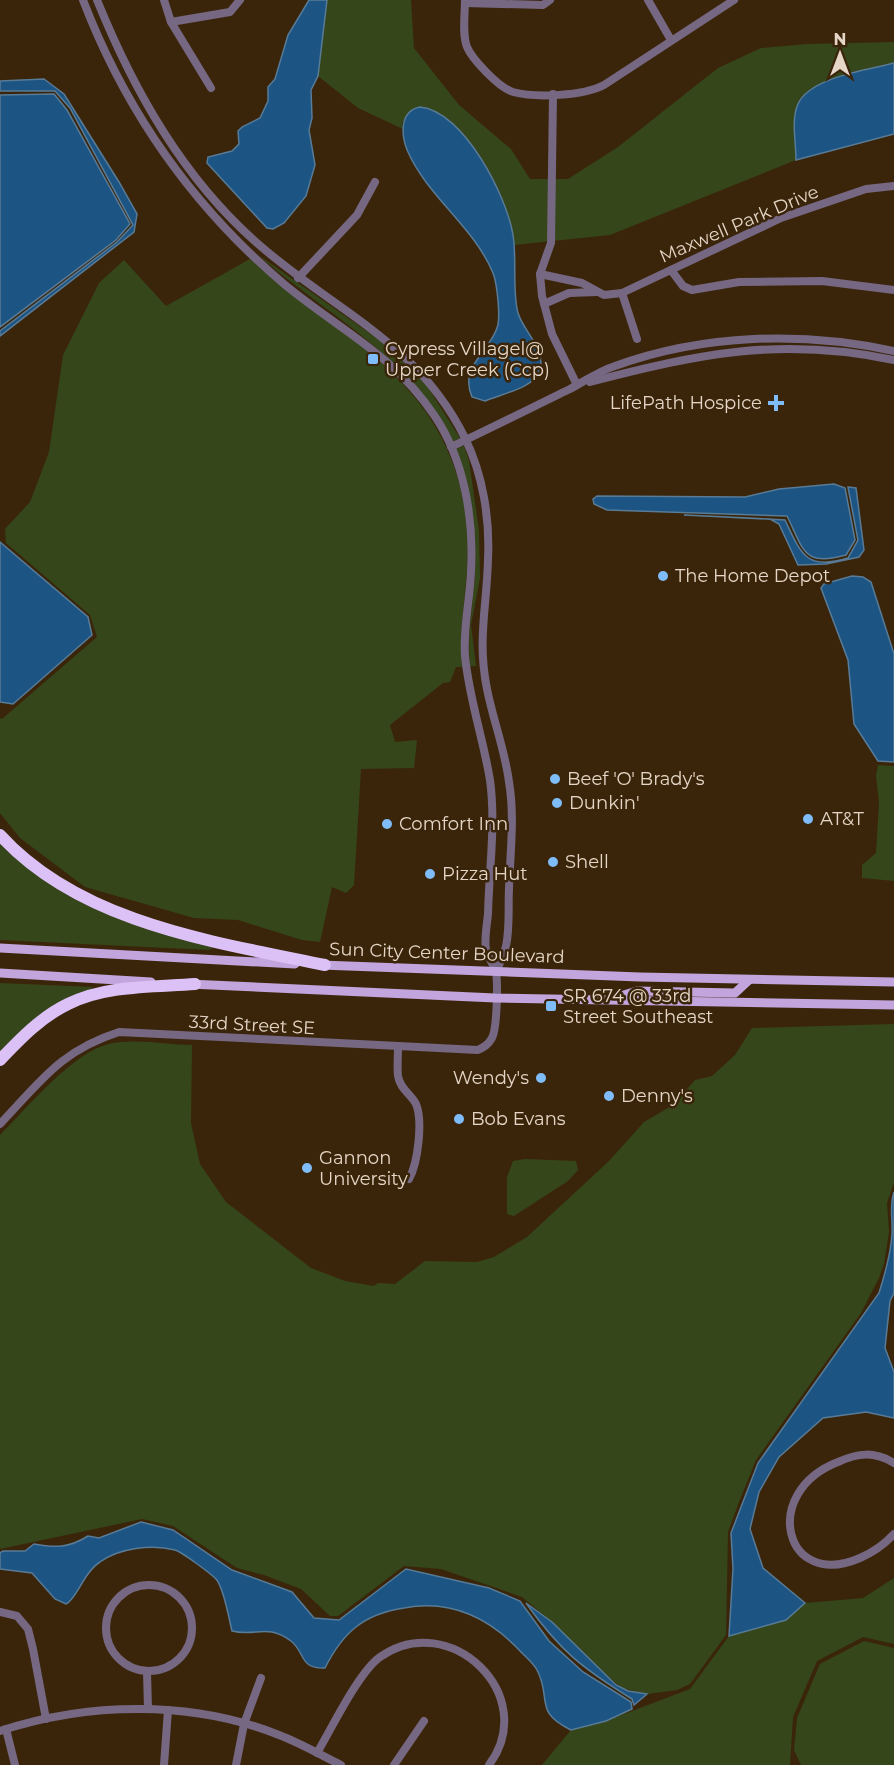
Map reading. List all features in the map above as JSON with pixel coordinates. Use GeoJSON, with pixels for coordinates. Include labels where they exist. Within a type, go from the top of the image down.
{"type":"FeatureCollection","features":[{"type":"Feature","properties":{"kind":"highway"},"geometry":{"type":"LineString","coordinates":[[0,835],[46,874],[90,900],[148,926],[325,965]]}},
{"type":"Feature","properties":{"kind":"highway"},"geometry":{"type":"LineString","coordinates":[[0,1060],[44,1019],[68,1003],[108,990],[195,984]]}},
{"type":"Feature","properties":{"kind":"main road","name":"Sun City Center Boulevard"},"geometry":{"type":"LineString","coordinates":[[0,948],[496,972],[894,982]]}},
{"type":"Feature","properties":{"kind":"main road"},"geometry":{"type":"LineString","coordinates":[[0,973],[495,999],[894,1005]]}},
{"type":"Feature","properties":{"kind":"main road"},"geometry":{"type":"LineString","coordinates":[[606,1001],[637,991],[735,993],[748,980]]}},
{"type":"Feature","properties":{"kind":"street"},"geometry":{"type":"LineString","coordinates":[[83,0],[98,39],[125,96],[159,149],[196,198],[242,247],[287,286],[368,344],[393,366],[435,417],[451,447],[470,515],[471,574],[464,645],[467,679],[490,784],[491,844],[486,951],[496,972]]}},
{"type":"Feature","properties":{"kind":"street"},"geometry":{"type":"LineString","coordinates":[[97,0],[119,55],[147,106],[180,157],[230,216],[298,278],[403,353],[444,401],[466,440],[482,490],[487,520],[488,559],[481,633],[482,657],[487,690],[504,752],[512,816],[507,943],[496,972]]}},
{"type":"Feature","properties":{"kind":"street"},"geometry":{"type":"LineString","coordinates":[[165,0],[171,22],[211,88]]}},
{"type":"Feature","properties":{"kind":"street"},"geometry":{"type":"LineString","coordinates":[[171,22],[230,12],[240,0]]}},
{"type":"Feature","properties":{"kind":"street"},"geometry":{"type":"LineString","coordinates":[[550,0],[543,5],[465,2],[468,48],[497,83],[512,92],[590,93],[734,0]]}},
{"type":"Feature","properties":{"kind":"street"},"geometry":{"type":"LineString","coordinates":[[648,0],[671,40]]}},
{"type":"Feature","properties":{"kind":"street"},"geometry":{"type":"LineString","coordinates":[[553,94],[551,243],[540,274],[544,304],[552,334],[577,385]]}},
{"type":"Feature","properties":{"kind":"street"},"geometry":{"type":"LineString","coordinates":[[298,278],[357,215],[375,182]]}},
{"type":"Feature","properties":{"kind":"street","name":"Maxwell Park Drive"},"geometry":{"type":"LineString","coordinates":[[540,274],[582,283],[604,295],[622,292],[781,218],[866,189],[894,186]]}},
{"type":"Feature","properties":{"kind":"street"},"geometry":{"type":"LineString","coordinates":[[671,270],[683,286],[692,290],[739,282],[822,281],[894,290]]}},
{"type":"Feature","properties":{"kind":"street","name":"Maxwell Park Drive"},"geometry":{"type":"LineString","coordinates":[[544,304],[569,293],[599,292]]}},
{"type":"Feature","properties":{"kind":"street"},"geometry":{"type":"LineString","coordinates":[[622,292],[638,339]]}},
{"type":"Feature","properties":{"kind":"street"},"geometry":{"type":"LineString","coordinates":[[451,447],[614,366],[660,353],[726,342],[811,340],[894,351]]}},
{"type":"Feature","properties":{"kind":"street"},"geometry":{"type":"LineString","coordinates":[[577,385],[663,362],[746,349],[819,349],[894,360]]}},
{"type":"Feature","properties":{"kind":"street","name":"33rd Street SE"},"geometry":{"type":"LineString","coordinates":[[0,1124],[63,1058],[90,1042],[119,1032],[398,1048],[478,1050],[487,1045],[493,1036],[496,972]]}},
{"type":"Feature","properties":{"kind":"street"},"geometry":{"type":"LineString","coordinates":[[398,1048],[398,1077],[403,1089],[416,1104],[418,1113],[416,1166],[409,1179]]}},
{"type":"Feature","properties":{"kind":"street"},"geometry":{"type":"LineString","coordinates":[[894,1463],[870,1453],[853,1455],[825,1466],[792,1502],[789,1517],[793,1541],[818,1563],[831,1565],[849,1563],[880,1548],[894,1534]]}},
{"type":"Feature","properties":{"kind":"street"},"geometry":{"type":"LineString","coordinates":[[151,1584],[170,1590],[184,1602],[192,1620],[191,1640],[182,1657],[166,1668],[147,1672],[128,1667],[114,1654],[106,1636],[106,1617],[116,1599],[131,1588],[151,1584]]}},
{"type":"Feature","properties":{"kind":"street"},"geometry":{"type":"LineString","coordinates":[[0,1612],[17,1616],[28,1629],[46,1719]]}},
{"type":"Feature","properties":{"kind":"street"},"geometry":{"type":"LineString","coordinates":[[317,1753],[363,1677],[379,1658],[402,1645],[429,1642],[471,1658],[499,1689],[506,1732],[498,1753],[489,1765]]}},
{"type":"Feature","properties":{"kind":"street"},"geometry":{"type":"LineString","coordinates":[[147,1672],[148,1709]]}},
{"type":"Feature","properties":{"kind":"street"},"geometry":{"type":"LineString","coordinates":[[236,1765],[244,1724],[261,1678]]}},
{"type":"Feature","properties":{"kind":"street"},"geometry":{"type":"LineString","coordinates":[[15,1765],[3,1730],[82,1713],[148,1709],[168,1710],[244,1724],[278,1735],[341,1765]]}},
{"type":"Feature","properties":{"kind":"street"},"geometry":{"type":"LineString","coordinates":[[164,1765],[168,1710]]}},
{"type":"Feature","properties":{"kind":"street"},"geometry":{"type":"LineString","coordinates":[[394,1765],[424,1721]]}},
{"type":"Feature","properties":{"kind":"green space"},"geometry":{"type":"Polygon","coordinates":[[[327,0],[411,0],[414,48],[459,105],[511,149],[530,179],[568,179],[618,147],[718,68],[761,48],[807,44],[894,42],[894,63],[855,71],[827,81],[814,87],[805,95],[798,104],[795,117],[796,160],[610,235],[514,245],[507,213],[493,178],[473,147],[450,123],[415,108],[407,114],[402,124],[405,130],[358,108],[318,76],[327,0]]]}},
{"type":"Feature","properties":{"kind":"green space"},"geometry":{"type":"Polygon","coordinates":[[[257,254],[392,349],[427,386],[460,438],[453,442],[434,410],[389,359],[257,254]]]}},
{"type":"Feature","properties":{"kind":"green space"},"geometry":{"type":"Polygon","coordinates":[[[250,259],[354,340],[385,366],[414,396],[437,429],[455,469],[468,535],[461,648],[462,667],[456,667],[450,682],[443,683],[390,725],[395,742],[417,740],[414,768],[361,769],[354,885],[346,893],[332,887],[320,942],[302,940],[238,920],[194,918],[85,887],[20,838],[0,813],[0,718],[2,719],[97,637],[90,615],[6,543],[5,529],[30,502],[49,452],[63,355],[99,283],[124,260],[166,306],[250,259]]]}},
{"type":"Feature","properties":{"kind":"green space"},"geometry":{"type":"Polygon","coordinates":[[[464,446],[469,461],[479,530],[480,578],[471,625],[476,666],[470,666],[469,654],[470,631],[475,573],[474,526],[469,495],[456,449],[464,446]]]}},
{"type":"Feature","properties":{"kind":"green space"},"geometry":{"type":"Polygon","coordinates":[[[878,765],[894,766],[894,881],[862,878],[862,865],[876,853],[879,802],[876,776],[878,765]]]}},
{"type":"Feature","properties":{"kind":"green space"},"geometry":{"type":"Polygon","coordinates":[[[0,840],[141,927],[213,948],[209,950],[0,940],[0,840]]]}},
{"type":"Feature","properties":{"kind":"green space"},"geometry":{"type":"Polygon","coordinates":[[[0,983],[93,987],[0,1054],[0,983]]]}},
{"type":"Feature","properties":{"kind":"green space"},"geometry":{"type":"Polygon","coordinates":[[[894,1024],[894,1182],[887,1203],[889,1232],[884,1264],[861,1313],[756,1460],[728,1532],[726,1635],[690,1684],[677,1690],[647,1694],[622,1688],[599,1670],[552,1622],[522,1597],[441,1569],[404,1566],[338,1616],[330,1616],[301,1589],[237,1568],[173,1526],[142,1519],[0,1549],[0,1135],[51,1082],[95,1049],[119,1042],[192,1045],[191,1123],[200,1164],[226,1202],[311,1268],[345,1281],[374,1286],[378,1283],[395,1284],[425,1261],[477,1262],[494,1257],[527,1237],[609,1161],[644,1122],[673,1105],[695,1080],[712,1076],[735,1055],[752,1028],[894,1024]]]}},
{"type":"Feature","properties":{"kind":"green space"},"geometry":{"type":"Polygon","coordinates":[[[525,1159],[576,1161],[578,1170],[568,1181],[514,1216],[507,1214],[507,1177],[513,1161],[525,1159]]]}},
{"type":"Feature","properties":{"kind":"green space"},"geometry":{"type":"Polygon","coordinates":[[[894,1578],[894,1644],[863,1637],[817,1661],[793,1717],[790,1765],[542,1765],[571,1730],[606,1721],[690,1689],[729,1636],[786,1620],[805,1603],[863,1598],[894,1578]]]}},
{"type":"Feature","properties":{"kind":"green space"},"geometry":{"type":"Polygon","coordinates":[[[864,1641],[894,1648],[894,1765],[801,1765],[794,1750],[797,1718],[820,1664],[864,1641]]]}},
{"type":"Feature","properties":{"kind":"water"},"geometry":{"type":"Polygon","coordinates":[[[309,0],[327,0],[318,76],[311,90],[312,118],[309,130],[315,165],[306,196],[284,223],[273,229],[267,228],[207,163],[208,157],[232,151],[239,144],[238,131],[260,118],[268,101],[268,87],[275,79],[288,35],[309,0]]]}},
{"type":"Feature","properties":{"kind":"water"},"geometry":{"type":"Polygon","coordinates":[[[894,63],[894,134],[796,160],[795,117],[798,104],[805,95],[827,81],[894,63]]]}},
{"type":"Feature","properties":{"kind":"water"},"geometry":{"type":"Polygon","coordinates":[[[44,79],[64,94],[119,182],[137,214],[134,232],[0,336],[0,331],[117,242],[133,225],[70,108],[55,91],[0,91],[0,81],[44,79]]]}},
{"type":"Feature","properties":{"kind":"water"},"geometry":{"type":"Polygon","coordinates":[[[54,94],[67,110],[130,224],[116,240],[0,327],[0,95],[54,94]]]}},
{"type":"Feature","properties":{"kind":"water"},"geometry":{"type":"Polygon","coordinates":[[[420,107],[436,112],[452,123],[481,158],[493,179],[513,235],[515,295],[518,313],[540,356],[541,364],[536,378],[516,390],[485,401],[472,397],[469,377],[476,361],[497,328],[499,309],[493,273],[475,241],[427,183],[408,152],[403,132],[405,119],[413,109],[420,107]]]}},
{"type":"Feature","properties":{"kind":"water"},"geometry":{"type":"Polygon","coordinates":[[[834,484],[845,488],[855,540],[846,555],[821,559],[807,553],[787,516],[607,510],[594,504],[593,499],[597,496],[745,497],[779,489],[834,484]]]}},
{"type":"Feature","properties":{"kind":"water"},"geometry":{"type":"Polygon","coordinates":[[[848,487],[856,488],[864,550],[859,557],[826,564],[798,565],[779,524],[771,519],[785,520],[801,550],[814,561],[848,558],[858,540],[848,487]]]}},
{"type":"Feature","properties":{"kind":"water"},"geometry":{"type":"Polygon","coordinates":[[[0,542],[88,617],[92,635],[13,704],[0,702],[0,542]]]}},
{"type":"Feature","properties":{"kind":"water"},"geometry":{"type":"Polygon","coordinates":[[[852,576],[863,577],[871,582],[894,654],[894,762],[878,761],[854,724],[848,660],[821,588],[824,584],[852,576]]]}},
{"type":"Feature","properties":{"kind":"water"},"geometry":{"type":"Polygon","coordinates":[[[894,1192],[894,1293],[890,1301],[885,1348],[894,1372],[894,1418],[866,1412],[823,1418],[779,1457],[759,1492],[750,1529],[763,1568],[805,1603],[786,1620],[729,1636],[733,1569],[731,1533],[758,1463],[879,1293],[890,1249],[894,1192]]]}},
{"type":"Feature","properties":{"kind":"water"},"geometry":{"type":"Polygon","coordinates":[[[141,1522],[173,1530],[232,1570],[292,1592],[314,1618],[339,1620],[406,1569],[489,1588],[520,1601],[549,1641],[583,1672],[631,1702],[632,1709],[606,1721],[571,1730],[559,1723],[547,1710],[541,1680],[530,1661],[497,1630],[469,1614],[454,1609],[422,1606],[377,1615],[366,1620],[347,1635],[325,1668],[317,1668],[307,1663],[296,1646],[283,1636],[268,1632],[232,1631],[219,1583],[196,1563],[175,1550],[146,1547],[116,1553],[94,1567],[66,1604],[55,1599],[32,1573],[0,1569],[0,1553],[3,1551],[25,1551],[34,1544],[68,1545],[88,1536],[99,1538],[141,1522]]]}},
{"type":"Feature","properties":{"kind":"water"},"geometry":{"type":"Polygon","coordinates":[[[526,1603],[552,1622],[616,1685],[628,1691],[647,1694],[634,1705],[632,1699],[585,1668],[561,1646],[526,1603]]]}},
{"type":"Feature","properties":{"kind":"place","name":"Cypress Villagel@ Upper Creek (Ccp)"},"geometry":{"type":"Point","coordinates":[373,359]}},
{"type":"Feature","properties":{"kind":"place","name":"LifePath Hospice"},"geometry":{"type":"Point","coordinates":[776,403]}},
{"type":"Feature","properties":{"kind":"place","name":"The Home Depot"},"geometry":{"type":"Point","coordinates":[663,576]}},
{"type":"Feature","properties":{"kind":"place","name":"Beef 'O' Brady's"},"geometry":{"type":"Point","coordinates":[555,779]}},
{"type":"Feature","properties":{"kind":"place","name":"Dunkin'"},"geometry":{"type":"Point","coordinates":[557,803]}},
{"type":"Feature","properties":{"kind":"place","name":"AT&T"},"geometry":{"type":"Point","coordinates":[808,819]}},
{"type":"Feature","properties":{"kind":"place","name":"Comfort Inn"},"geometry":{"type":"Point","coordinates":[387,824]}},
{"type":"Feature","properties":{"kind":"place","name":"Shell"},"geometry":{"type":"Point","coordinates":[553,862]}},
{"type":"Feature","properties":{"kind":"place","name":"Pizza Hut"},"geometry":{"type":"Point","coordinates":[430,874]}},
{"type":"Feature","properties":{"kind":"place","name":"SR 674 @ 33rd Street Southeast"},"geometry":{"type":"Point","coordinates":[551,1006]}},
{"type":"Feature","properties":{"kind":"place","name":"Wendy's"},"geometry":{"type":"Point","coordinates":[541,1078]}},
{"type":"Feature","properties":{"kind":"place","name":"Denny's"},"geometry":{"type":"Point","coordinates":[609,1096]}},
{"type":"Feature","properties":{"kind":"place","name":"Bob Evans"},"geometry":{"type":"Point","coordinates":[459,1119]}},
{"type":"Feature","properties":{"kind":"place","name":"Gannon University"},"geometry":{"type":"Point","coordinates":[307,1168]}}]}
